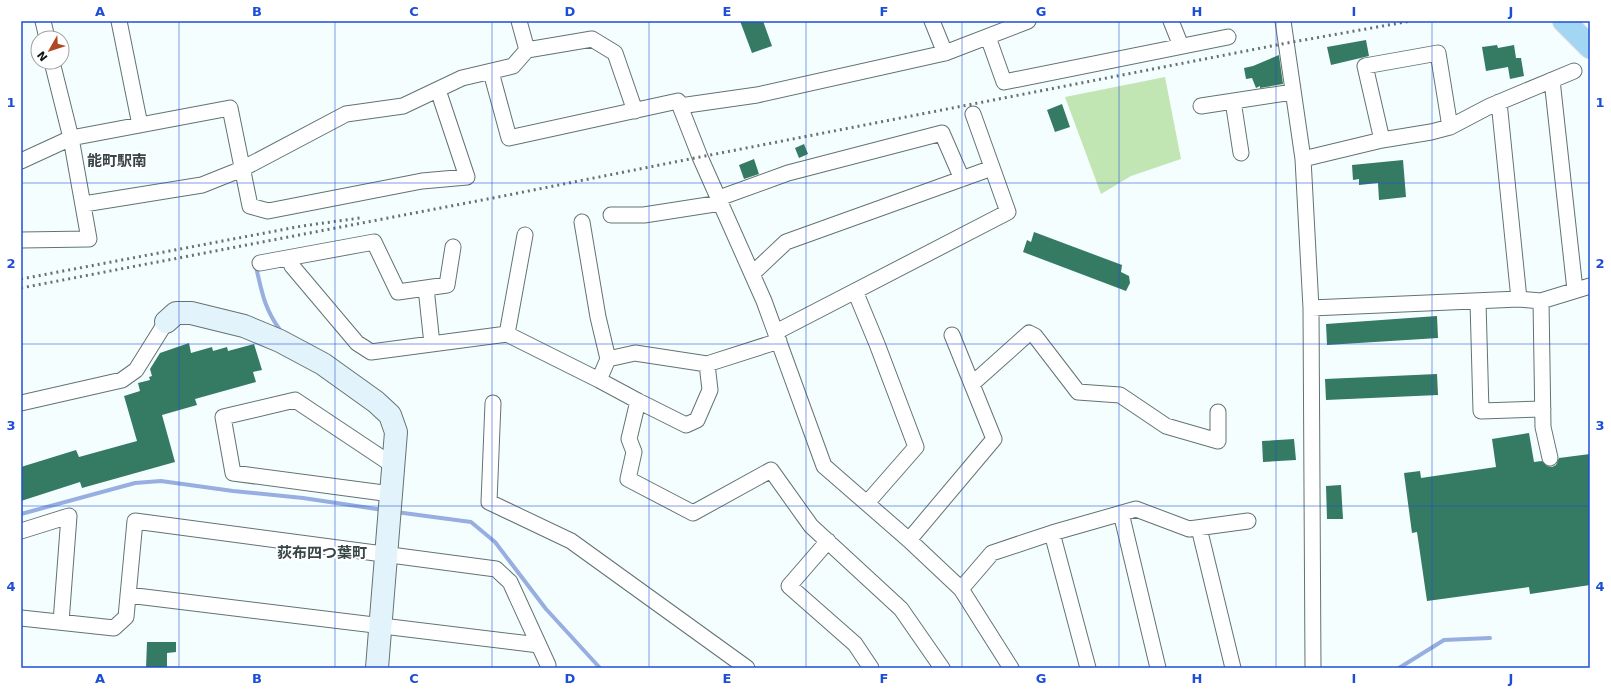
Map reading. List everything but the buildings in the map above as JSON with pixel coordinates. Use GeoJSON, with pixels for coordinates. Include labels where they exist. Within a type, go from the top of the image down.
{"type":"FeatureCollection","features":[{"type":"Feature","properties":{"kind":"highway"},"geometry":{"type":"LineString","coordinates":[[1564,21],[1590,47]]}},
{"type":"Feature","properties":{"kind":"street"},"geometry":{"type":"LineString","coordinates":[[119,21],[140,125]]}},
{"type":"Feature","properties":{"kind":"street"},"geometry":{"type":"LineString","coordinates":[[519,21],[527,50]]}},
{"type":"Feature","properties":{"kind":"street"},"geometry":{"type":"LineString","coordinates":[[932,21],[945,53]]}},
{"type":"Feature","properties":{"kind":"street"},"geometry":{"type":"LineString","coordinates":[[1010,668],[961,589],[909,540],[824,466],[777,336],[752,274],[700,157],[680,106],[757,95],[945,53],[1028,21]]}},
{"type":"Feature","properties":{"kind":"street"},"geometry":{"type":"LineString","coordinates":[[1171,21],[1181,46]]}},
{"type":"Feature","properties":{"kind":"street"},"geometry":{"type":"LineString","coordinates":[[1283,21],[1303,159],[1311,308],[1313,668]]}},
{"type":"Feature","properties":{"kind":"street"},"geometry":{"type":"LineString","coordinates":[[988,37],[1004,82],[1228,37]]}},
{"type":"Feature","properties":{"kind":"street"},"geometry":{"type":"LineString","coordinates":[[84,204],[202,185],[242,169],[346,114],[403,106],[462,78],[513,66],[527,50],[592,40],[614,53],[635,111]]}},
{"type":"Feature","properties":{"kind":"street"},"geometry":{"type":"LineString","coordinates":[[1382,140],[1365,66],[1438,53],[1450,128]]}},
{"type":"Feature","properties":{"kind":"street"},"geometry":{"type":"LineString","coordinates":[[21,240],[89,239],[84,204],[71,138],[54,70]]}},
{"type":"Feature","properties":{"kind":"street"},"geometry":{"type":"LineString","coordinates":[[1303,159],[1382,140],[1450,128],[1499,102],[1574,71]]}},
{"type":"Feature","properties":{"kind":"street"},"geometry":{"type":"LineString","coordinates":[[492,72],[508,138],[678,101]]}},
{"type":"Feature","properties":{"kind":"street"},"geometry":{"type":"LineString","coordinates":[[1552,80],[1575,290]]}},
{"type":"Feature","properties":{"kind":"street"},"geometry":{"type":"LineString","coordinates":[[21,161],[71,138],[230,108],[250,206],[268,212],[422,181],[467,177],[438,90]]}},
{"type":"Feature","properties":{"kind":"street"},"geometry":{"type":"LineString","coordinates":[[1201,106],[1293,92]]}},
{"type":"Feature","properties":{"kind":"street"},"geometry":{"type":"LineString","coordinates":[[1233,101],[1241,153]]}},
{"type":"Feature","properties":{"kind":"street"},"geometry":{"type":"LineString","coordinates":[[1499,102],[1519,299]]}},
{"type":"Feature","properties":{"kind":"street"},"geometry":{"type":"LineString","coordinates":[[608,359],[635,353],[707,364],[777,336],[855,291],[1008,212],[973,114]]}},
{"type":"Feature","properties":{"kind":"street"},"geometry":{"type":"LineString","coordinates":[[611,215],[644,214],[720,201],[788,173],[942,134],[962,179]]}},
{"type":"Feature","properties":{"kind":"street"},"geometry":{"type":"LineString","coordinates":[[752,274],[786,242],[992,168]]}},
{"type":"Feature","properties":{"kind":"street"},"geometry":{"type":"LineString","coordinates":[[582,222],[598,317],[608,359],[599,380]]}},
{"type":"Feature","properties":{"kind":"street"},"geometry":{"type":"LineString","coordinates":[[507,334],[525,235]]}},
{"type":"Feature","properties":{"kind":"street"},"geometry":{"type":"LineString","coordinates":[[260,263],[374,242],[398,292],[447,285],[453,247]]}},
{"type":"Feature","properties":{"kind":"street"},"geometry":{"type":"LineString","coordinates":[[290,258],[292,266],[358,343],[371,352],[507,334],[599,380],[638,402],[686,425],[697,420],[710,390],[707,364]]}},
{"type":"Feature","properties":{"kind":"street"},"geometry":{"type":"LineString","coordinates":[[1311,308],[1478,302],[1519,299],[1541,301],[1590,286]]}},
{"type":"Feature","properties":{"kind":"street"},"geometry":{"type":"LineString","coordinates":[[426,288],[432,344]]}},
{"type":"Feature","properties":{"kind":"street"},"geometry":{"type":"LineString","coordinates":[[855,291],[916,447],[867,503]]}},
{"type":"Feature","properties":{"kind":"street"},"geometry":{"type":"LineString","coordinates":[[1541,301],[1543,427],[1550,458]]}},
{"type":"Feature","properties":{"kind":"street"},"geometry":{"type":"LineString","coordinates":[[1478,302],[1481,412],[1543,409]]}},
{"type":"Feature","properties":{"kind":"street"},"geometry":{"type":"LineString","coordinates":[[21,403],[122,380],[136,370],[166,322],[176,313],[191,313],[244,326],[280,341],[323,364],[376,402],[390,415],[396,432],[377,668]]}},
{"type":"Feature","properties":{"kind":"street"},"geometry":{"type":"LineString","coordinates":[[972,384],[1028,333],[1035,336],[1078,392],[1120,395],[1166,426],[1218,441],[1218,412]]}},
{"type":"Feature","properties":{"kind":"street"},"geometry":{"type":"LineString","coordinates":[[909,540],[994,438],[952,335]]}},
{"type":"Feature","properties":{"kind":"street"},"geometry":{"type":"LineString","coordinates":[[391,494],[233,473],[223,417],[295,400],[394,466]]}},
{"type":"Feature","properties":{"kind":"street"},"geometry":{"type":"LineString","coordinates":[[638,402],[629,439],[634,452],[628,480],[693,513],[771,470],[811,526],[901,609],[942,668]]}},
{"type":"Feature","properties":{"kind":"street"},"geometry":{"type":"LineString","coordinates":[[493,403],[489,502],[571,541],[747,668]]}},
{"type":"Feature","properties":{"kind":"street"},"geometry":{"type":"LineString","coordinates":[[961,589],[992,553],[1052,533],[1136,509],[1189,529],[1248,521]]}},
{"type":"Feature","properties":{"kind":"street"},"geometry":{"type":"LineString","coordinates":[[1121,513],[1158,668]]}},
{"type":"Feature","properties":{"kind":"street"},"geometry":{"type":"LineString","coordinates":[[21,531],[69,516],[60,622]]}},
{"type":"Feature","properties":{"kind":"street"},"geometry":{"type":"LineString","coordinates":[[21,618],[114,628],[126,617],[136,521],[496,568],[510,582],[548,665],[548,668]]}},
{"type":"Feature","properties":{"kind":"street"},"geometry":{"type":"LineString","coordinates":[[1199,528],[1233,668]]}},
{"type":"Feature","properties":{"kind":"street"},"geometry":{"type":"LineString","coordinates":[[1052,533],[1088,668]]}},
{"type":"Feature","properties":{"kind":"street"},"geometry":{"type":"LineString","coordinates":[[828,541],[789,586],[855,644],[871,668]]}},
{"type":"Feature","properties":{"kind":"street"},"geometry":{"type":"LineString","coordinates":[[128,595],[380,627],[539,645]]}},
{"type":"Feature","properties":{"kind":"green space"},"geometry":{"type":"Polygon","coordinates":[[[1165,77],[1181,159],[1131,176],[1101,194],[1065,97],[1165,77]]]}},
{"type":"Feature","properties":{"kind":"waterway"},"geometry":{"type":"LineString","coordinates":[[256,267],[267,307],[280,330]]}},
{"type":"Feature","properties":{"kind":"waterway"},"geometry":{"type":"LineString","coordinates":[[21,514],[135,483],[161,481],[233,491],[303,498],[383,510]]}},
{"type":"Feature","properties":{"kind":"waterway"},"geometry":{"type":"LineString","coordinates":[[396,512],[471,522],[495,542],[546,609],[600,668]]}},
{"type":"Feature","properties":{"kind":"waterway"},"geometry":{"type":"LineString","coordinates":[[1399,668],[1444,640],[1490,638]]}},
{"type":"Feature","properties":{"kind":"railway"},"geometry":{"type":"LineString","coordinates":[[21,288],[493,198],[1287,43],[1411,21]]}},
{"type":"Feature","properties":{"kind":"railway"},"geometry":{"type":"LineString","coordinates":[[21,279],[302,226],[360,218]]}},
{"type":"Feature","properties":{"kind":"district","name":"能町駅南"},"geometry":{"type":"Point","coordinates":[117,161]}},
{"type":"Feature","properties":{"kind":"district","name":"荻布四つ葉町"},"geometry":{"type":"Point","coordinates":[322,553]}}]}
